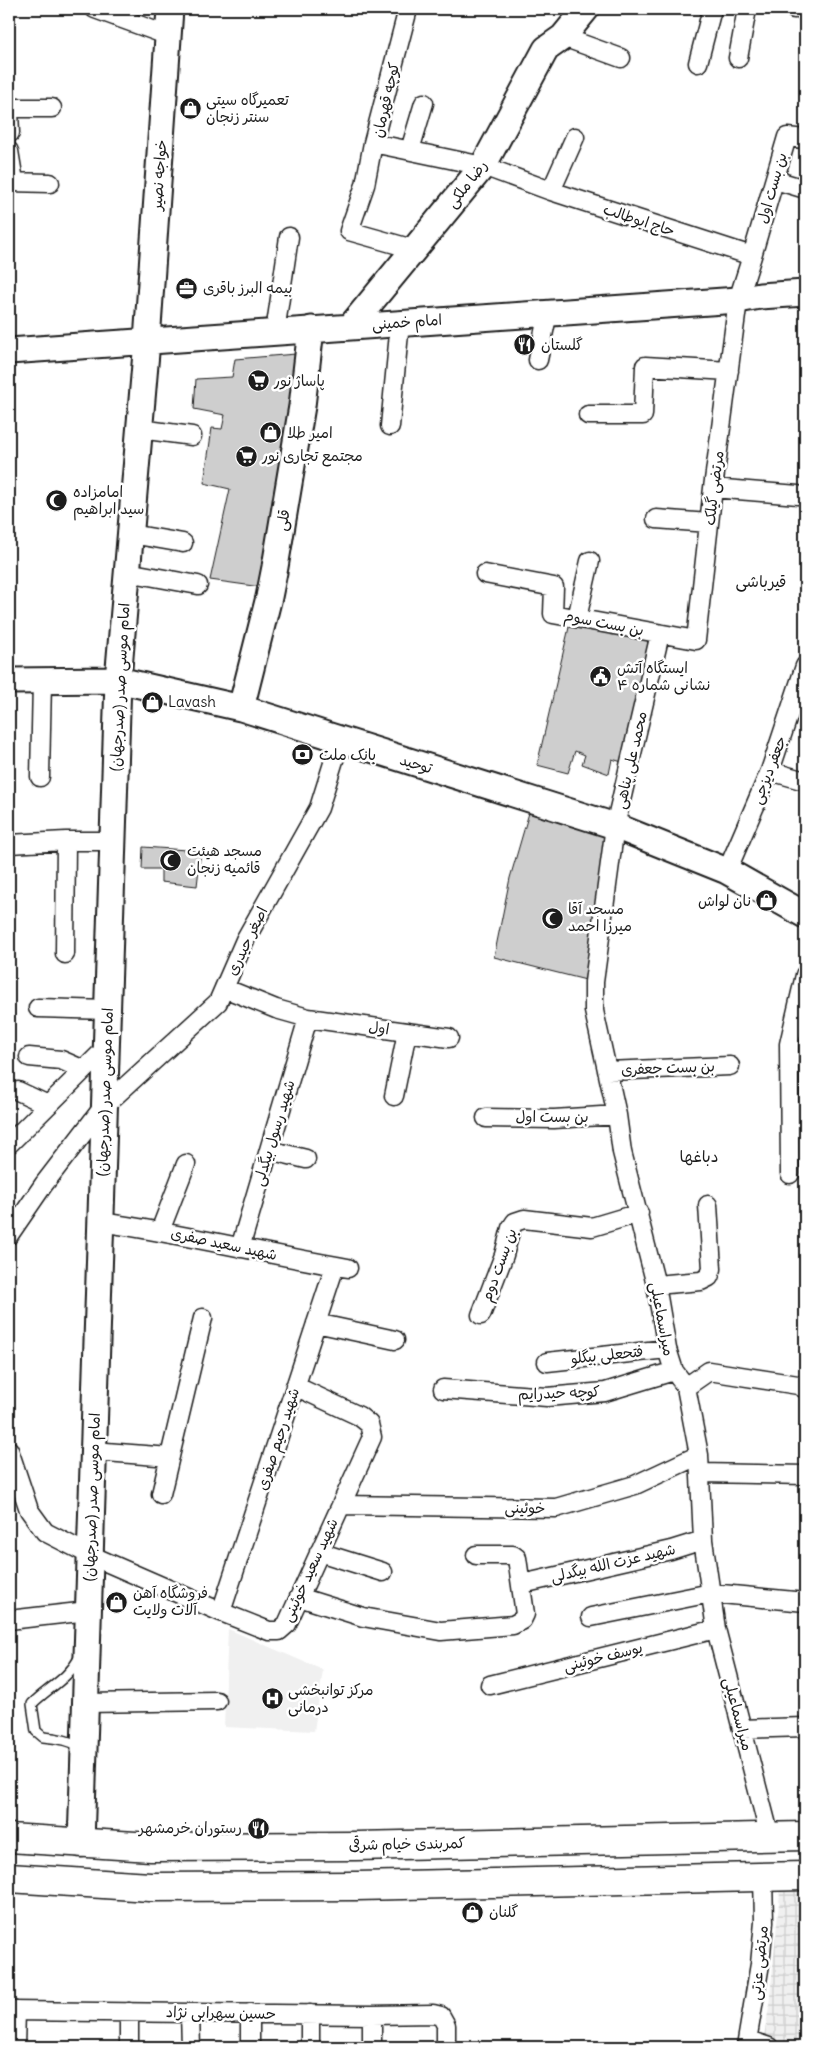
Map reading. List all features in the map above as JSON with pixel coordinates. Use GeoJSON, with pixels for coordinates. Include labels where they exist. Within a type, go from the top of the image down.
{"type":"FeatureCollection","features":[{"type":"Feature","properties":{"kind":"highway","name":"کمربندی خیام شرقی"},"geometry":{"type":"LineString","coordinates":[[9,1838],[151,1847],[356,1846],[805,1836]]}},
{"type":"Feature","properties":{"kind":"highway"},"geometry":{"type":"LineString","coordinates":[[658,1879],[659,1839]]}},
{"type":"Feature","properties":{"kind":"highway"},"geometry":{"type":"LineString","coordinates":[[9,1878],[150,1887],[367,1885],[805,1876]]}},
{"type":"Feature","properties":{"kind":"main road","name":"خواجه نصیر"},"geometry":{"type":"LineString","coordinates":[[147,341],[170,36],[170,9]]}},
{"type":"Feature","properties":{"kind":"main road","name":"رضا ملکی"},"geometry":{"type":"LineString","coordinates":[[351,326],[483,166],[546,49],[563,37],[586,9]]}},
{"type":"Feature","properties":{"kind":"main road","name":"امام خمینی"},"geometry":{"type":"LineString","coordinates":[[9,351],[738,300],[760,296],[805,293]]}},
{"type":"Feature","properties":{"kind":"main road","name":"قلی"},"geometry":{"type":"LineString","coordinates":[[241,708],[272,582],[302,406],[312,329]]}},
{"type":"Feature","properties":{"kind":"main road","name":"(صدرجهان) امام موسی صدر"},"geometry":{"type":"LineString","coordinates":[[81,1844],[118,680],[147,341]]}},
{"type":"Feature","properties":{"kind":"main road","name":"توحید"},"geometry":{"type":"LineString","coordinates":[[9,681],[118,680],[241,708],[340,741],[615,826],[726,871],[805,915]]}},
{"type":"Feature","properties":{"kind":"street"},"geometry":{"type":"LineString","coordinates":[[94,9],[170,36]]}},
{"type":"Feature","properties":{"kind":"street","name":"کوچه قهرمان"},"geometry":{"type":"LineString","coordinates":[[408,9],[373,143],[483,166]]}},
{"type":"Feature","properties":{"kind":"street"},"geometry":{"type":"LineString","coordinates":[[698,63],[712,9]]}},
{"type":"Feature","properties":{"kind":"street"},"geometry":{"type":"LineString","coordinates":[[738,58],[747,9]]}},
{"type":"Feature","properties":{"kind":"street"},"geometry":{"type":"LineString","coordinates":[[563,37],[622,58]]}},
{"type":"Feature","properties":{"kind":"street"},"geometry":{"type":"LineString","coordinates":[[410,150],[424,103]]}},
{"type":"Feature","properties":{"kind":"street"},"geometry":{"type":"LineString","coordinates":[[10,133],[9,110],[52,108]]}},
{"type":"Feature","properties":{"kind":"street"},"geometry":{"type":"LineString","coordinates":[[551,191],[575,137]]}},
{"type":"Feature","properties":{"kind":"street","name":"بن بست اول"},"geometry":{"type":"LineString","coordinates":[[752,256],[787,137],[805,139]]}},
{"type":"Feature","properties":{"kind":"street"},"geometry":{"type":"LineString","coordinates":[[373,143],[365,185],[348,231],[413,249]]}},
{"type":"Feature","properties":{"kind":"street"},"geometry":{"type":"LineString","coordinates":[[9,151],[11,182],[50,183]]}},
{"type":"Feature","properties":{"kind":"street","name":"حاج ابوطالب"},"geometry":{"type":"LineString","coordinates":[[483,166],[551,191],[752,256]]}},
{"type":"Feature","properties":{"kind":"street"},"geometry":{"type":"LineString","coordinates":[[775,180],[805,190]]}},
{"type":"Feature","properties":{"kind":"street"},"geometry":{"type":"LineString","coordinates":[[274,332],[290,237]]}},
{"type":"Feature","properties":{"kind":"street"},"geometry":{"type":"LineString","coordinates":[[738,300],[752,256]]}},
{"type":"Feature","properties":{"kind":"street","name":"مرتضی گیلک"},"geometry":{"type":"LineString","coordinates":[[660,634],[696,640],[713,488],[738,300]]}},
{"type":"Feature","properties":{"kind":"street"},"geometry":{"type":"LineString","coordinates":[[538,360],[548,312]]}},
{"type":"Feature","properties":{"kind":"street"},"geometry":{"type":"LineString","coordinates":[[390,426],[400,323]]}},
{"type":"Feature","properties":{"kind":"street"},"geometry":{"type":"LineString","coordinates":[[588,414],[643,415],[645,366],[729,371]]}},
{"type":"Feature","properties":{"kind":"street"},"geometry":{"type":"LineString","coordinates":[[140,429],[192,436]]}},
{"type":"Feature","properties":{"kind":"street"},"geometry":{"type":"LineString","coordinates":[[713,488],[798,495]]}},
{"type":"Feature","properties":{"kind":"street"},"geometry":{"type":"LineString","coordinates":[[656,520],[709,524]]}},
{"type":"Feature","properties":{"kind":"street"},"geometry":{"type":"LineString","coordinates":[[131,534],[183,543]]}},
{"type":"Feature","properties":{"kind":"street"},"geometry":{"type":"LineString","coordinates":[[576,618],[590,561]]}},
{"type":"Feature","properties":{"kind":"street"},"geometry":{"type":"LineString","coordinates":[[127,572],[198,585]]}},
{"type":"Feature","properties":{"kind":"street","name":"بن بست سوم"},"geometry":{"type":"LineString","coordinates":[[485,574],[554,587],[554,614],[660,634]]}},
{"type":"Feature","properties":{"kind":"street","name":"محمد علی پناهی"},"geometry":{"type":"LineString","coordinates":[[615,826],[660,634]]}},
{"type":"Feature","properties":{"kind":"street","name":"جعفر دیزجی"},"geometry":{"type":"LineString","coordinates":[[726,871],[770,771],[805,666]]}},
{"type":"Feature","properties":{"kind":"street"},"geometry":{"type":"LineString","coordinates":[[40,777],[42,681]]}},
{"type":"Feature","properties":{"kind":"street","name":"اصغر حیدری"},"geometry":{"type":"LineString","coordinates":[[9,1235],[44,1184],[104,1106],[218,1002],[245,940],[320,808],[340,741]]}},
{"type":"Feature","properties":{"kind":"street"},"geometry":{"type":"LineString","coordinates":[[770,771],[805,781]]}},
{"type":"Feature","properties":{"kind":"street","name":"میراسماعیلی"},"geometry":{"type":"LineString","coordinates":[[615,826],[594,982],[594,1011],[617,1116],[622,1152],[656,1286],[667,1349],[674,1371],[686,1387],[699,1455],[703,1540],[716,1629],[770,1837]]}},
{"type":"Feature","properties":{"kind":"street"},"geometry":{"type":"LineString","coordinates":[[65,954],[66,841]]}},
{"type":"Feature","properties":{"kind":"street"},"geometry":{"type":"LineString","coordinates":[[9,844],[113,841]]}},
{"type":"Feature","properties":{"kind":"street"},"geometry":{"type":"LineString","coordinates":[[790,1174],[789,1044],[805,975]]}},
{"type":"Feature","properties":{"kind":"street","name":"اول"},"geometry":{"type":"LineString","coordinates":[[224,988],[276,1009],[308,1018],[449,1038]]}},
{"type":"Feature","properties":{"kind":"street"},"geometry":{"type":"LineString","coordinates":[[38,1008],[108,1010]]}},
{"type":"Feature","properties":{"kind":"street","name":"شهید رسول بیگدلی"},"geometry":{"type":"LineString","coordinates":[[240,1248],[308,1018]]}},
{"type":"Feature","properties":{"kind":"street"},"geometry":{"type":"LineString","coordinates":[[394,1096],[407,1032]]}},
{"type":"Feature","properties":{"kind":"street"},"geometry":{"type":"LineString","coordinates":[[9,1144],[106,1048]]}},
{"type":"Feature","properties":{"kind":"street"},"geometry":{"type":"LineString","coordinates":[[28,1057],[61,1060],[84,1070]]}},
{"type":"Feature","properties":{"kind":"street","name":"بن بست جعفری"},"geometry":{"type":"LineString","coordinates":[[607,1070],[730,1066]]}},
{"type":"Feature","properties":{"kind":"street"},"geometry":{"type":"LineString","coordinates":[[18,1091],[48,1105]]}},
{"type":"Feature","properties":{"kind":"street","name":"بن بست اول"},"geometry":{"type":"LineString","coordinates":[[486,1118],[554,1119],[617,1116]]}},
{"type":"Feature","properties":{"kind":"street"},"geometry":{"type":"LineString","coordinates":[[269,1150],[306,1159]]}},
{"type":"Feature","properties":{"kind":"street"},"geometry":{"type":"LineString","coordinates":[[160,1230],[186,1164]]}},
{"type":"Feature","properties":{"kind":"street"},"geometry":{"type":"LineString","coordinates":[[656,1286],[701,1281],[709,1278],[712,1269],[708,1205]]}},
{"type":"Feature","properties":{"kind":"street","name":"بن بست دوم"},"geometry":{"type":"LineString","coordinates":[[481,1314],[504,1254],[511,1228],[515,1222],[524,1219],[592,1227],[639,1213]]}},
{"type":"Feature","properties":{"kind":"street","name":"شهید سعید صفری"},"geometry":{"type":"LineString","coordinates":[[101,1222],[160,1230],[240,1248],[341,1267]]}},
{"type":"Feature","properties":{"kind":"street","name":"شهید رحیم صفری"},"geometry":{"type":"LineString","coordinates":[[221,1612],[316,1323],[341,1267]]}},
{"type":"Feature","properties":{"kind":"street"},"geometry":{"type":"LineString","coordinates":[[161,1494],[203,1318]]}},
{"type":"Feature","properties":{"kind":"street"},"geometry":{"type":"LineString","coordinates":[[316,1323],[395,1340]]}},
{"type":"Feature","properties":{"kind":"street","name":"فتحعلی بیگلو"},"geometry":{"type":"LineString","coordinates":[[547,1362],[667,1349]]}},
{"type":"Feature","properties":{"kind":"street","name":"کوچه حیدرایم"},"geometry":{"type":"LineString","coordinates":[[443,1389],[547,1397],[605,1392],[674,1371]]}},
{"type":"Feature","properties":{"kind":"street"},"geometry":{"type":"LineString","coordinates":[[686,1387],[709,1372],[798,1385],[805,1389]]}},
{"type":"Feature","properties":{"kind":"street","name":"شهید سعید خوئینی"},"geometry":{"type":"LineString","coordinates":[[9,1450],[28,1510],[45,1532],[90,1555],[221,1612],[269,1631],[279,1631],[287,1624],[372,1437],[369,1424],[359,1416],[295,1386]]}},
{"type":"Feature","properties":{"kind":"street"},"geometry":{"type":"LineString","coordinates":[[93,1451],[170,1458]]}},
{"type":"Feature","properties":{"kind":"street","name":"خوئینی"},"geometry":{"type":"LineString","coordinates":[[340,1505],[556,1508],[634,1485],[699,1455]]}},
{"type":"Feature","properties":{"kind":"street"},"geometry":{"type":"LineString","coordinates":[[700,1473],[805,1475]]}},
{"type":"Feature","properties":{"kind":"street","name":"شهید عزت الله بیگدلی"},"geometry":{"type":"LineString","coordinates":[[522,1584],[703,1540]]}},
{"type":"Feature","properties":{"kind":"street"},"geometry":{"type":"LineString","coordinates":[[319,1552],[383,1572]]}},
{"type":"Feature","properties":{"kind":"street"},"geometry":{"type":"LineString","coordinates":[[299,1597],[363,1617],[441,1631],[513,1625],[522,1620],[525,1614],[519,1562],[513,1555],[476,1555]]}},
{"type":"Feature","properties":{"kind":"street"},"geometry":{"type":"LineString","coordinates":[[591,1616],[711,1593],[805,1602]]}},
{"type":"Feature","properties":{"kind":"street"},"geometry":{"type":"LineString","coordinates":[[9,1620],[88,1611]]}},
{"type":"Feature","properties":{"kind":"street","name":"یوسف خوئینی"},"geometry":{"type":"LineString","coordinates":[[490,1685],[716,1629]]}},
{"type":"Feature","properties":{"kind":"street"},"geometry":{"type":"LineString","coordinates":[[85,1703],[217,1701]]}},
{"type":"Feature","properties":{"kind":"street"},"geometry":{"type":"LineString","coordinates":[[742,1729],[805,1727]]}},
{"type":"Feature","properties":{"kind":"street","name":"مرتضی عزتی"},"geometry":{"type":"LineString","coordinates":[[747,2044],[760,1964],[764,1922],[763,1877]]}},
{"type":"Feature","properties":{"kind":"street"},"geometry":{"type":"LineString","coordinates":[[12,2011],[16,2047]]}},
{"type":"Feature","properties":{"kind":"street","name":"حسین سهرابی نژاد"},"geometry":{"type":"LineString","coordinates":[[12,2011],[433,2014],[441,2016],[446,2025],[446,2047]]}},
{"type":"Feature","properties":{"kind":"street"},"geometry":{"type":"LineString","coordinates":[[128,2012],[129,2047]]}},
{"type":"Feature","properties":{"kind":"street"},"geometry":{"type":"LineString","coordinates":[[190,2013],[191,2047]]}},
{"type":"Feature","properties":{"kind":"street"},"geometry":{"type":"LineString","coordinates":[[250,2014],[250,2047]]}},
{"type":"Feature","properties":{"kind":"street"},"geometry":{"type":"LineString","coordinates":[[310,2014],[310,2047]]}},
{"type":"Feature","properties":{"kind":"street"},"geometry":{"type":"LineString","coordinates":[[372,2015],[372,2047]]}},
{"type":"Feature","properties":{"kind":"street"},"geometry":{"type":"LineString","coordinates":[[747,2044],[769,2047]]}},
{"type":"Feature","properties":{"kind":"lane"},"geometry":{"type":"LineString","coordinates":[[84,1748],[74,1742],[43,1737],[39,1734],[36,1731],[32,1704],[41,1695],[53,1688],[74,1667],[87,1639]]}},
{"type":"Feature","properties":{"kind":"shaded area","name":"مرکز توانبخشی درمانی"},"geometry":{"type":"Polygon","coordinates":[[[228,1629],[323,1670],[314,1731],[224,1727],[228,1629]]]}},
{"type":"Feature","properties":{"kind":"shaded area"},"geometry":{"type":"Polygon","coordinates":[[[805,1890],[805,2047],[764,2036],[769,2007],[780,1892],[805,1890]]]}},
{"type":"Feature","properties":{"kind":"building","name":"مجتمع تجارى نور"},"geometry":{"type":"Polygon","coordinates":[[[296,354],[268,588],[210,580],[230,489],[204,483],[212,428],[222,429],[225,415],[194,409],[196,379],[232,377],[235,359],[296,354]]]}},
{"type":"Feature","properties":{"kind":"building","name":"ایستگاه آتش نشانی شماره ۴"},"geometry":{"type":"Polygon","coordinates":[[[570,623],[647,640],[651,652],[622,762],[612,759],[609,774],[582,764],[585,755],[575,751],[568,773],[537,765],[570,623]]]}},
{"type":"Feature","properties":{"kind":"building","name":"مسجد آقا میرزا احمد"},"geometry":{"type":"Polygon","coordinates":[[[533,799],[615,826],[594,982],[494,957],[510,878],[533,799]]]}},
{"type":"Feature","properties":{"kind":"building","name":"مسجد هیئت قائمیه زنجان"},"geometry":{"type":"Polygon","coordinates":[[[143,847],[201,851],[197,886],[161,882],[161,869],[142,869],[143,847]]]}},
{"type":"Feature","properties":{"kind":"place","name":"تعمیرگاه سیتی سنتر زنجان"},"geometry":{"type":"Point","coordinates":[190,109]}},
{"type":"Feature","properties":{"kind":"place","name":"بیمه البرز باقری"},"geometry":{"type":"Point","coordinates":[187,288]}},
{"type":"Feature","properties":{"kind":"place","name":"گلستان"},"geometry":{"type":"Point","coordinates":[525,345]}},
{"type":"Feature","properties":{"kind":"place","name":"پاساژ نور"},"geometry":{"type":"Point","coordinates":[258,381]}},
{"type":"Feature","properties":{"kind":"place","name":"امیر طلا"},"geometry":{"type":"Point","coordinates":[271,433]}},
{"type":"Feature","properties":{"kind":"place","name":"مجتمع تجارى نور"},"geometry":{"type":"Point","coordinates":[246,456]}},
{"type":"Feature","properties":{"kind":"place","name":"امامزاده سید ابراهیم"},"geometry":{"type":"Point","coordinates":[57,501]}},
{"type":"Feature","properties":{"kind":"place","name":"ایستگاه آتش نشانی شماره ۴"},"geometry":{"type":"Point","coordinates":[601,677]}},
{"type":"Feature","properties":{"kind":"place","name":"Lavash"},"geometry":{"type":"Point","coordinates":[152,702]}},
{"type":"Feature","properties":{"kind":"place","name":"بانک ملت"},"geometry":{"type":"Point","coordinates":[303,755]}},
{"type":"Feature","properties":{"kind":"place","name":"مسجد هیئت قائمیه زنجان"},"geometry":{"type":"Point","coordinates":[171,860]}},
{"type":"Feature","properties":{"kind":"place","name":"نان لواش"},"geometry":{"type":"Point","coordinates":[767,901]}},
{"type":"Feature","properties":{"kind":"place","name":"مسجد آقا میرزا احمد"},"geometry":{"type":"Point","coordinates":[552,918]}},
{"type":"Feature","properties":{"kind":"place","name":"فروشگاه آهن آلات ولایت"},"geometry":{"type":"Point","coordinates":[117,1602]}},
{"type":"Feature","properties":{"kind":"place","name":"مرکز توانبخشی درمانی"},"geometry":{"type":"Point","coordinates":[272,1699]}},
{"type":"Feature","properties":{"kind":"place","name":"رستوران خرمشهر"},"geometry":{"type":"Point","coordinates":[258,1828]}},
{"type":"Feature","properties":{"kind":"place","name":"گلنان"},"geometry":{"type":"Point","coordinates":[473,1912]}},
{"type":"Feature","properties":{"kind":"district","name":"قیرباشی"},"geometry":{"type":"Point","coordinates":[761,581]}},
{"type":"Feature","properties":{"kind":"district","name":"دباغها"},"geometry":{"type":"Point","coordinates":[699,1156]}}]}
